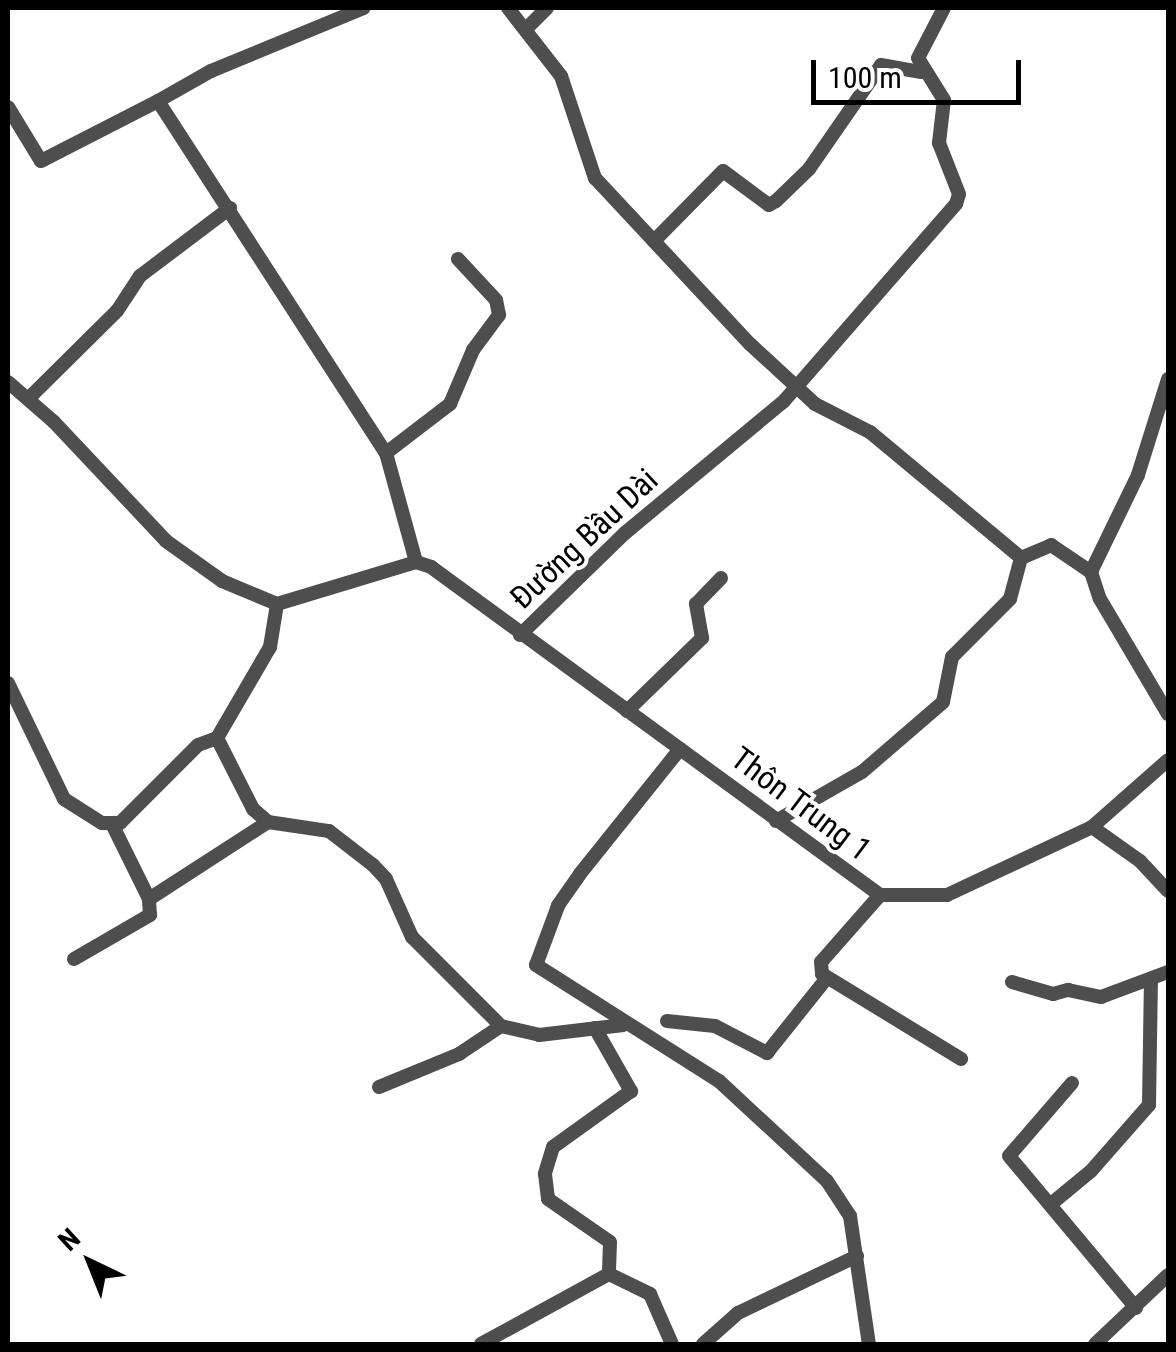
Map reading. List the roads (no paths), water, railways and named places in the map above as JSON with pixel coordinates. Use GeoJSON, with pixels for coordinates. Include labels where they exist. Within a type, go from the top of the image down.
{"type":"FeatureCollection","features":[{"type":"Feature","properties":{"kind":"street"},"geometry":{"type":"LineString","coordinates":[[8,107],[41,162],[211,70],[364,8]]}},
{"type":"Feature","properties":{"kind":"street"},"geometry":{"type":"LineString","coordinates":[[508,8],[561,76],[595,178],[795,388],[870,432],[1021,558]]}},
{"type":"Feature","properties":{"kind":"street"},"geometry":{"type":"LineString","coordinates":[[526,29],[546,8]]}},
{"type":"Feature","properties":{"kind":"street"},"geometry":{"type":"LineString","coordinates":[[654,241],[723,171],[770,204],[776,201],[809,169],[881,65],[921,72],[918,58],[944,8]]}},
{"type":"Feature","properties":{"kind":"street","name":"Đường Bầu Dài"},"geometry":{"type":"LineString","coordinates":[[416,562],[456,583],[520,635],[626,532],[795,388],[956,204],[960,194],[939,142],[944,100],[921,72]]}},
{"type":"Feature","properties":{"kind":"street"},"geometry":{"type":"LineString","coordinates":[[8,382],[29,398],[182,556],[277,604],[416,562],[386,453],[158,101]]}},
{"type":"Feature","properties":{"kind":"street"},"geometry":{"type":"LineString","coordinates":[[29,398],[117,310],[140,276],[230,208]]}},
{"type":"Feature","properties":{"kind":"street"},"geometry":{"type":"LineString","coordinates":[[386,453],[450,404],[498,315],[496,300],[458,259]]}},
{"type":"Feature","properties":{"kind":"street"},"geometry":{"type":"LineString","coordinates":[[1091,572],[1138,475],[1168,380]]}},
{"type":"Feature","properties":{"kind":"street"},"geometry":{"type":"LineString","coordinates":[[1021,558],[1051,545],[1091,572],[1100,599],[1168,714]]}},
{"type":"Feature","properties":{"kind":"street"},"geometry":{"type":"LineString","coordinates":[[776,821],[862,772],[943,702],[952,657],[1010,599],[1021,558]]}},
{"type":"Feature","properties":{"kind":"street"},"geometry":{"type":"LineString","coordinates":[[627,711],[702,638],[696,604],[721,578]]}},
{"type":"Feature","properties":{"kind":"street"},"geometry":{"type":"LineString","coordinates":[[113,826],[198,745],[217,738],[270,647],[277,604]]}},
{"type":"Feature","properties":{"kind":"street","name":"Thôn Trung 1"},"geometry":{"type":"LineString","coordinates":[[520,635],[880,896],[947,895],[1092,828],[1168,760]]}},
{"type":"Feature","properties":{"kind":"street"},"geometry":{"type":"LineString","coordinates":[[8,683],[64,799],[93,820],[113,826],[149,898],[150,914],[74,959]]}},
{"type":"Feature","properties":{"kind":"street"},"geometry":{"type":"LineString","coordinates":[[217,738],[253,809],[268,822]]}},
{"type":"Feature","properties":{"kind":"street"},"geometry":{"type":"LineString","coordinates":[[680,748],[580,874],[535,958],[539,969],[623,1026],[719,1081],[776,1130],[838,1195],[850,1216],[869,1344]]}},
{"type":"Feature","properties":{"kind":"street"},"geometry":{"type":"LineString","coordinates":[[149,898],[268,822],[315,825],[373,865],[386,879],[412,937],[501,1026],[540,1034],[623,1026]]}},
{"type":"Feature","properties":{"kind":"street"},"geometry":{"type":"LineString","coordinates":[[1092,828],[1168,891]]}},
{"type":"Feature","properties":{"kind":"street"},"geometry":{"type":"LineString","coordinates":[[880,896],[820,962],[826,979],[961,1059]]}},
{"type":"Feature","properties":{"kind":"street"},"geometry":{"type":"LineString","coordinates":[[1012,982],[1086,998],[1168,972]]}},
{"type":"Feature","properties":{"kind":"street"},"geometry":{"type":"LineString","coordinates":[[667,1021],[715,1026],[767,1053],[826,979]]}},
{"type":"Feature","properties":{"kind":"street"},"geometry":{"type":"LineString","coordinates":[[1051,1204],[1091,1171],[1149,1105],[1151,979]]}},
{"type":"Feature","properties":{"kind":"street"},"geometry":{"type":"LineString","coordinates":[[379,1087],[459,1054],[501,1026]]}},
{"type":"Feature","properties":{"kind":"street"},"geometry":{"type":"LineString","coordinates":[[595,1028],[631,1090],[553,1146],[545,1174],[554,1207],[610,1242],[609,1274]]}},
{"type":"Feature","properties":{"kind":"street"},"geometry":{"type":"LineString","coordinates":[[1072,1083],[1009,1156],[1136,1308]]}},
{"type":"Feature","properties":{"kind":"street"},"geometry":{"type":"LineString","coordinates":[[703,1344],[738,1313],[857,1256]]}},
{"type":"Feature","properties":{"kind":"street"},"geometry":{"type":"LineString","coordinates":[[481,1344],[609,1274]]}},
{"type":"Feature","properties":{"kind":"street"},"geometry":{"type":"LineString","coordinates":[[609,1274],[650,1294],[672,1344]]}},
{"type":"Feature","properties":{"kind":"street"},"geometry":{"type":"LineString","coordinates":[[1095,1344],[1168,1275]]}}]}
